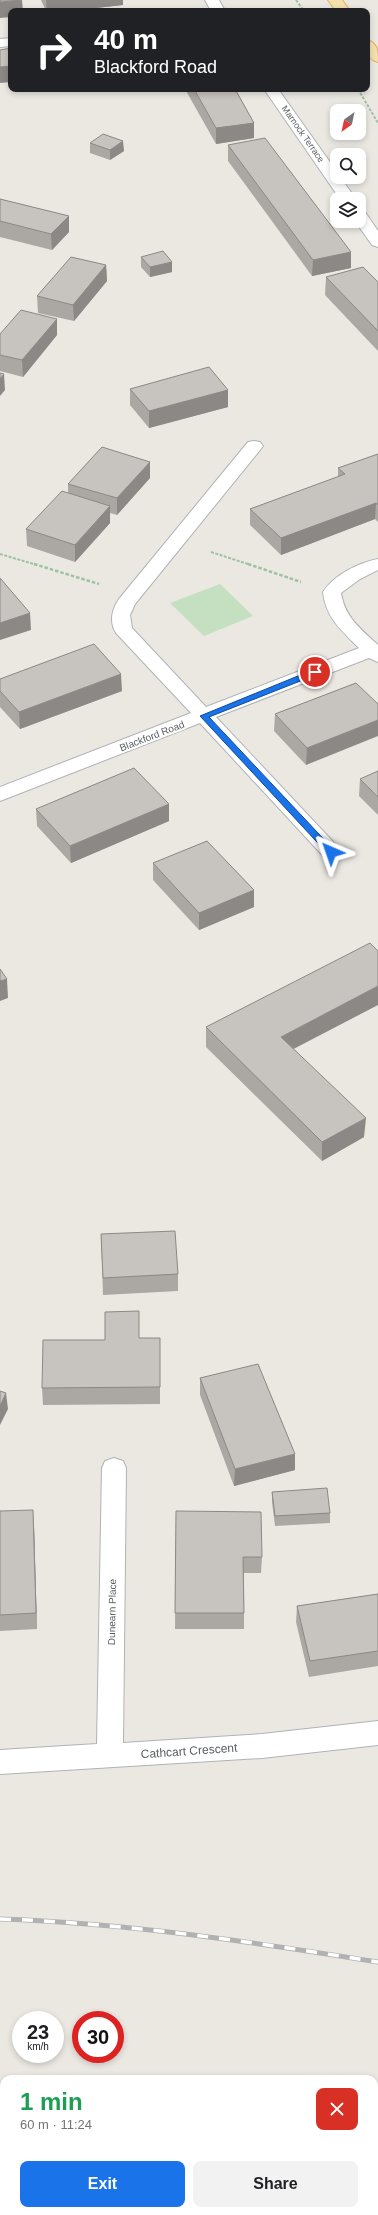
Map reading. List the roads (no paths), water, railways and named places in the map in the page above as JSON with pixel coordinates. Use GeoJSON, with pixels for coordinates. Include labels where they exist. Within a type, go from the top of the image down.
{"type":"FeatureCollection","features":[{"type":"Feature","properties":{"kind":"main road"},"geometry":{"type":"LineString","coordinates":[[370,48],[378,58]]}},
{"type":"Feature","properties":{"kind":"street","name":"Marnock Terrace"},"geometry":{"type":"LineString","coordinates":[[274,92],[343,192]]}},
{"type":"Feature","properties":{"kind":"street"},"geometry":{"type":"LineString","coordinates":[[366,225],[378,242]]}},
{"type":"Feature","properties":{"kind":"street"},"geometry":{"type":"LineString","coordinates":[[254,446],[134,594],[121,615],[123,629],[331,852]]}},
{"type":"Feature","properties":{"kind":"street","name":"Blackford Road"},"geometry":{"type":"LineString","coordinates":[[0,794],[374,653],[343,621],[334,607],[332,592],[357,572],[378,564]]}},
{"type":"Feature","properties":{"kind":"street","name":"Dunearn Place"},"geometry":{"type":"LineString","coordinates":[[110,1756],[114,1468]]}},
{"type":"Feature","properties":{"kind":"street","name":"Cathcart Crescent"},"geometry":{"type":"LineString","coordinates":[[0,1762],[262,1746],[378,1733]]}},
{"type":"Feature","properties":{"kind":"railway"},"geometry":{"type":"LineString","coordinates":[[0,1919],[48,1921],[189,1934],[378,1962]]}}]}
